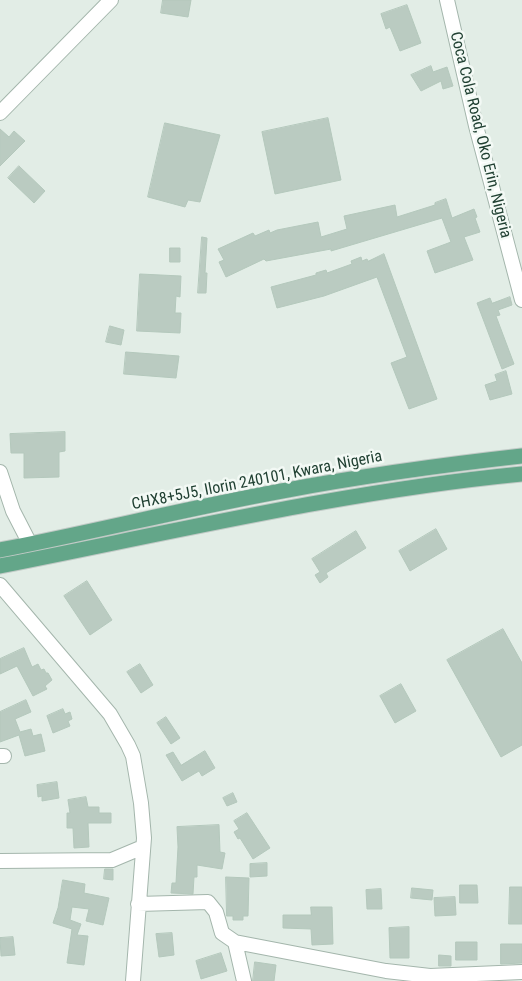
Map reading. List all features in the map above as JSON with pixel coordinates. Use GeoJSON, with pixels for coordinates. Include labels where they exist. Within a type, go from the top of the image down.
{"type":"FeatureCollection","features":[{"type":"Feature","properties":{"kind":"main road","name":"CHX8+5J5, Ilorin 240101, Kwara, Nigeria"},"geometry":{"type":"LineString","coordinates":[[0,550],[299,488],[459,462],[522,456]]}},
{"type":"Feature","properties":{"kind":"main road","name":"CHX8+5J5, Ilorin 240101, Kwara, Nigeria"},"geometry":{"type":"LineString","coordinates":[[0,566],[335,499],[470,479],[522,474]]}},
{"type":"Feature","properties":{"kind":"street"},"geometry":{"type":"LineString","coordinates":[[0,113],[111,0]]}},
{"type":"Feature","properties":{"kind":"street","name":"Coca Cola Road, Oko Erin, Nigeria"},"geometry":{"type":"LineString","coordinates":[[447,0],[476,126],[522,300]]}},
{"type":"Feature","properties":{"kind":"street"},"geometry":{"type":"LineString","coordinates":[[0,472],[13,511],[30,544]]}},
{"type":"Feature","properties":{"kind":"street"},"geometry":{"type":"LineString","coordinates":[[0,585],[110,714],[133,756],[141,803],[143,847],[133,981]]}},
{"type":"Feature","properties":{"kind":"street"},"geometry":{"type":"LineString","coordinates":[[0,861],[112,860],[143,847]]}},
{"type":"Feature","properties":{"kind":"street"},"geometry":{"type":"LineString","coordinates":[[138,904],[208,902],[216,912],[222,933],[235,942],[386,971],[430,976],[522,972]]}},
{"type":"Feature","properties":{"kind":"street"},"geometry":{"type":"LineString","coordinates":[[235,942],[244,981]]}},
{"type":"Feature","properties":{"kind":"building"},"geometry":{"type":"Polygon","coordinates":[[[163,0],[191,0],[188,17],[161,13],[163,0]]]}},
{"type":"Feature","properties":{"kind":"building"},"geometry":{"type":"Polygon","coordinates":[[[407,5],[421,43],[400,51],[390,27],[386,29],[381,14],[407,5]]]}},
{"type":"Feature","properties":{"kind":"building"},"geometry":{"type":"Polygon","coordinates":[[[431,66],[433,72],[447,67],[453,86],[443,89],[441,81],[421,91],[411,75],[431,66]]]}},
{"type":"Feature","properties":{"kind":"building"},"geometry":{"type":"Polygon","coordinates":[[[328,118],[341,180],[275,194],[262,132],[328,118]]]}},
{"type":"Feature","properties":{"kind":"building"},"geometry":{"type":"Polygon","coordinates":[[[165,123],[220,135],[200,202],[188,200],[185,207],[148,197],[165,123]]]}},
{"type":"Feature","properties":{"kind":"building"},"geometry":{"type":"Polygon","coordinates":[[[0,129],[9,137],[14,131],[25,141],[0,166],[0,129]]]}},
{"type":"Feature","properties":{"kind":"building"},"geometry":{"type":"Polygon","coordinates":[[[19,166],[45,191],[34,203],[8,178],[19,166]]]}},
{"type":"Feature","properties":{"kind":"building"},"geometry":{"type":"Polygon","coordinates":[[[446,199],[452,218],[474,209],[480,232],[464,237],[473,260],[435,273],[427,251],[451,242],[442,218],[331,251],[331,249],[266,261],[264,259],[226,277],[219,262],[224,260],[218,249],[253,233],[255,236],[269,230],[270,233],[318,222],[321,237],[347,229],[344,216],[395,205],[397,217],[435,205],[435,203],[446,199]]]}},
{"type":"Feature","properties":{"kind":"building"},"geometry":{"type":"Polygon","coordinates":[[[202,237],[207,238],[206,293],[198,293],[202,237]]]}},
{"type":"Feature","properties":{"kind":"building"},"geometry":{"type":"Polygon","coordinates":[[[170,248],[180,248],[180,262],[170,262],[170,248]]]}},
{"type":"Feature","properties":{"kind":"building"},"geometry":{"type":"Polygon","coordinates":[[[384,254],[437,399],[409,409],[391,363],[407,357],[377,277],[324,296],[277,308],[271,287],[316,275],[316,273],[326,270],[327,273],[352,264],[351,261],[361,257],[362,261],[367,259],[368,261],[384,254]]]}},
{"type":"Feature","properties":{"kind":"building"},"geometry":{"type":"Polygon","coordinates":[[[140,274],[181,276],[180,297],[176,296],[175,313],[181,313],[180,333],[137,331],[140,274]]]}},
{"type":"Feature","properties":{"kind":"building"},"geometry":{"type":"Polygon","coordinates":[[[510,297],[512,305],[498,310],[500,315],[496,316],[514,364],[502,369],[477,303],[490,298],[492,303],[510,297]]]}},
{"type":"Feature","properties":{"kind":"building"},"geometry":{"type":"Polygon","coordinates":[[[110,326],[124,330],[121,345],[106,342],[110,326]]]}},
{"type":"Feature","properties":{"kind":"building"},"geometry":{"type":"Polygon","coordinates":[[[126,352],[179,356],[176,378],[124,374],[126,352]]]}},
{"type":"Feature","properties":{"kind":"building"},"geometry":{"type":"Polygon","coordinates":[[[506,371],[512,394],[490,400],[485,385],[497,381],[495,375],[506,371]]]}},
{"type":"Feature","properties":{"kind":"building"},"geometry":{"type":"Polygon","coordinates":[[[65,432],[65,451],[59,452],[59,477],[24,478],[24,453],[11,453],[10,434],[65,432]]]}},
{"type":"Feature","properties":{"kind":"building"},"geometry":{"type":"Polygon","coordinates":[[[436,529],[447,549],[410,571],[399,551],[436,529]]]}},
{"type":"Feature","properties":{"kind":"building"},"geometry":{"type":"Polygon","coordinates":[[[356,531],[366,548],[326,573],[328,577],[320,583],[315,575],[320,572],[312,559],[356,531]]]}},
{"type":"Feature","properties":{"kind":"building"},"geometry":{"type":"Polygon","coordinates":[[[87,581],[112,620],[90,635],[64,596],[87,581]]]}},
{"type":"Feature","properties":{"kind":"building"},"geometry":{"type":"Polygon","coordinates":[[[503,629],[522,663],[522,745],[501,757],[447,660],[503,629]]]}},
{"type":"Feature","properties":{"kind":"building"},"geometry":{"type":"Polygon","coordinates":[[[24,648],[32,667],[38,664],[41,670],[44,669],[52,680],[45,686],[47,689],[33,696],[17,666],[0,674],[0,659],[24,648]]]}},
{"type":"Feature","properties":{"kind":"building"},"geometry":{"type":"Polygon","coordinates":[[[140,664],[153,685],[141,693],[127,672],[140,664]]]}},
{"type":"Feature","properties":{"kind":"building"},"geometry":{"type":"Polygon","coordinates":[[[401,684],[416,711],[395,723],[380,696],[401,684]]]}},
{"type":"Feature","properties":{"kind":"building"},"geometry":{"type":"Polygon","coordinates":[[[26,700],[31,712],[15,719],[20,732],[31,729],[33,736],[41,734],[45,751],[25,756],[19,735],[0,742],[0,712],[26,700]]]}},
{"type":"Feature","properties":{"kind":"building"},"geometry":{"type":"Polygon","coordinates":[[[63,709],[65,714],[70,712],[72,719],[68,721],[70,726],[53,733],[47,716],[63,709]]]}},
{"type":"Feature","properties":{"kind":"building"},"geometry":{"type":"Polygon","coordinates":[[[166,717],[180,738],[171,744],[157,723],[166,717]]]}},
{"type":"Feature","properties":{"kind":"building"},"geometry":{"type":"Polygon","coordinates":[[[205,751],[215,768],[202,776],[199,771],[182,781],[166,755],[173,752],[181,765],[205,751]]]}},
{"type":"Feature","properties":{"kind":"building"},"geometry":{"type":"Polygon","coordinates":[[[57,782],[59,798],[42,801],[42,796],[38,797],[37,785],[57,782]]]}},
{"type":"Feature","properties":{"kind":"building"},"geometry":{"type":"Polygon","coordinates":[[[233,793],[237,802],[227,806],[223,798],[233,793]]]}},
{"type":"Feature","properties":{"kind":"building"},"geometry":{"type":"Polygon","coordinates":[[[86,797],[88,807],[99,807],[99,813],[111,813],[111,823],[88,823],[89,847],[74,848],[73,828],[67,828],[67,813],[70,813],[68,800],[86,797]]]}},
{"type":"Feature","properties":{"kind":"building"},"geometry":{"type":"Polygon","coordinates":[[[247,813],[270,848],[253,859],[234,832],[239,829],[234,821],[247,813]]]}},
{"type":"Feature","properties":{"kind":"building"},"geometry":{"type":"Polygon","coordinates":[[[219,825],[220,852],[225,853],[222,869],[197,865],[197,877],[194,877],[193,894],[171,893],[172,883],[176,883],[177,827],[219,825]]]}},
{"type":"Feature","properties":{"kind":"building"},"geometry":{"type":"Polygon","coordinates":[[[267,863],[267,876],[250,877],[250,864],[267,863]]]}},
{"type":"Feature","properties":{"kind":"building"},"geometry":{"type":"Polygon","coordinates":[[[105,869],[113,869],[113,880],[104,879],[105,869]]]}},
{"type":"Feature","properties":{"kind":"building"},"geometry":{"type":"Polygon","coordinates":[[[226,877],[249,878],[248,916],[243,916],[243,920],[233,920],[233,916],[227,916],[226,877]]]}},
{"type":"Feature","properties":{"kind":"building"},"geometry":{"type":"Polygon","coordinates":[[[63,880],[85,884],[84,893],[109,898],[103,925],[86,921],[89,909],[72,907],[70,920],[81,924],[77,935],[88,936],[84,965],[67,963],[72,929],[53,923],[63,880]]]}},
{"type":"Feature","properties":{"kind":"building"},"geometry":{"type":"Polygon","coordinates":[[[460,885],[477,885],[478,903],[460,903],[460,885]]]}},
{"type":"Feature","properties":{"kind":"building"},"geometry":{"type":"Polygon","coordinates":[[[510,887],[522,887],[522,924],[509,924],[510,887]]]}},
{"type":"Feature","properties":{"kind":"building"},"geometry":{"type":"Polygon","coordinates":[[[412,888],[433,890],[432,900],[411,898],[412,888]]]}},
{"type":"Feature","properties":{"kind":"building"},"geometry":{"type":"Polygon","coordinates":[[[381,889],[382,909],[367,909],[366,890],[381,889]]]}},
{"type":"Feature","properties":{"kind":"building"},"geometry":{"type":"Polygon","coordinates":[[[455,897],[456,915],[435,916],[434,898],[455,897]]]}},
{"type":"Feature","properties":{"kind":"building"},"geometry":{"type":"Polygon","coordinates":[[[311,907],[332,907],[333,944],[312,945],[311,929],[283,928],[283,915],[311,915],[311,907]]]}},
{"type":"Feature","properties":{"kind":"building"},"geometry":{"type":"Polygon","coordinates":[[[409,927],[409,958],[390,958],[389,928],[409,927]]]}},
{"type":"Feature","properties":{"kind":"building"},"geometry":{"type":"Polygon","coordinates":[[[172,933],[174,955],[159,957],[156,934],[172,933]]]}},
{"type":"Feature","properties":{"kind":"building"},"geometry":{"type":"Polygon","coordinates":[[[13,937],[15,955],[1,956],[0,938],[13,937]]]}},
{"type":"Feature","properties":{"kind":"building"},"geometry":{"type":"Polygon","coordinates":[[[456,942],[477,942],[477,960],[456,960],[456,942]]]}},
{"type":"Feature","properties":{"kind":"building"},"geometry":{"type":"Polygon","coordinates":[[[501,944],[522,944],[522,963],[501,964],[501,944]]]}},
{"type":"Feature","properties":{"kind":"building"},"geometry":{"type":"Polygon","coordinates":[[[221,953],[227,971],[201,979],[196,961],[221,953]]]}},
{"type":"Feature","properties":{"kind":"building"},"geometry":{"type":"Polygon","coordinates":[[[439,955],[451,956],[451,966],[439,966],[439,955]]]}},
{"type":"Feature","properties":{"kind":"building"},"geometry":{"type":"Polygon","coordinates":[[[255,962],[276,965],[274,981],[253,981],[255,962]]]}}]}
